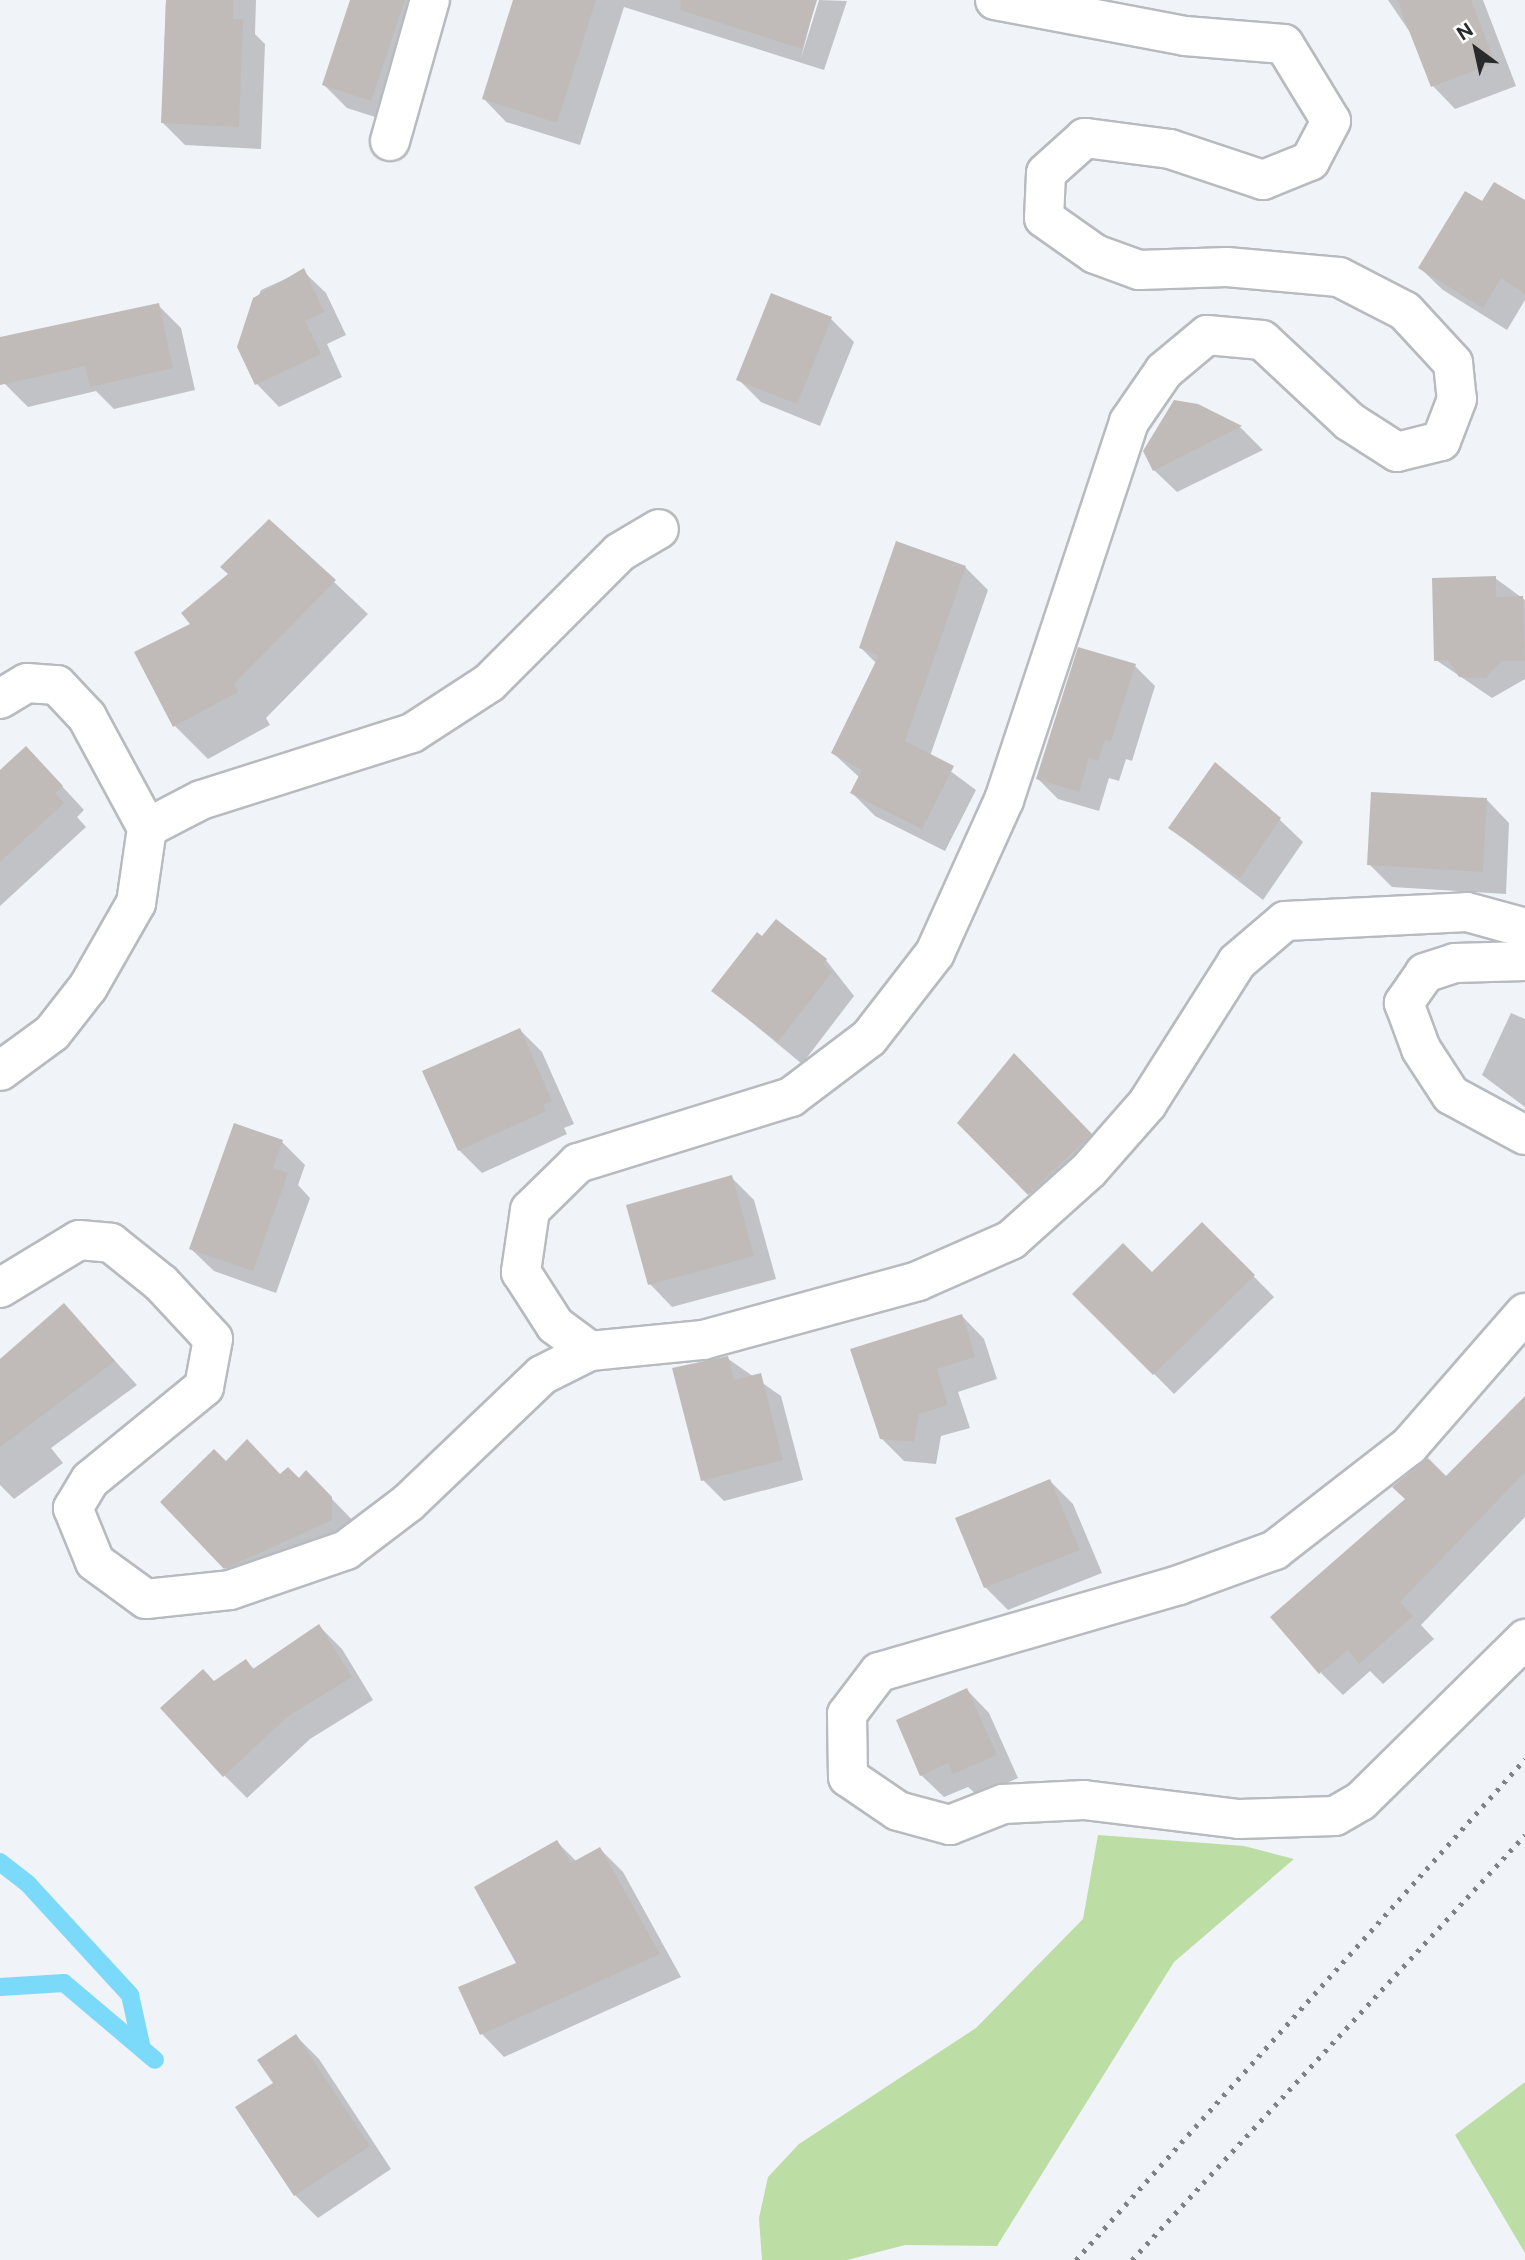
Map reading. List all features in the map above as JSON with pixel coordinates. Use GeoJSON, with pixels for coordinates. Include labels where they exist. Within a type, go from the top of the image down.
{"type":"FeatureCollection","features":[{"type":"Feature","properties":{"kind":"street"},"geometry":{"type":"LineString","coordinates":[[390,141],[430,0]]}},
{"type":"Feature","properties":{"kind":"street"},"geometry":{"type":"LineString","coordinates":[[590,1351],[555,1325],[521,1272],[530,1210],[578,1163],[791,1097],[869,1038],[935,953],[1004,800],[1129,422],[1164,371],[1208,335],[1262,340],[1350,422],[1397,452],[1441,441],[1457,399],[1453,363],[1405,311],[1339,277],[1227,267],[1139,270],[1095,254],[1044,218],[1046,173],[1086,138],[1170,149],[1263,180],[1310,161],[1331,121],[1284,44],[1185,36],[996,0]]}},
{"type":"Feature","properties":{"kind":"street"},"geometry":{"type":"LineString","coordinates":[[147,828],[201,800],[412,733],[489,683],[620,552],[659,529]]}},
{"type":"Feature","properties":{"kind":"street"},"geometry":{"type":"LineString","coordinates":[[0,699],[27,683],[57,685],[87,717],[147,828],[136,903],[88,987],[52,1033],[0,1071]]}},
{"type":"Feature","properties":{"kind":"street"},"geometry":{"type":"LineString","coordinates":[[0,1288],[79,1240],[111,1243],[161,1283],[213,1339],[204,1387],[90,1480],[73,1508],[95,1562],[146,1599],[230,1590],[346,1550],[408,1503],[542,1375],[590,1351],[703,1340],[918,1281],[1011,1240],[1089,1170],[1147,1104],[1237,962],[1285,920],[1468,912],[1525,928]]}},
{"type":"Feature","properties":{"kind":"street"},"geometry":{"type":"LineString","coordinates":[[1525,961],[1435,970],[1404,1003],[1421,1049],[1451,1095],[1525,1135]]}},
{"type":"Feature","properties":{"kind":"street"},"geometry":{"type":"LineString","coordinates":[[1525,1313],[1409,1446],[1275,1550],[1179,1585],[880,1672],[847,1714],[848,1777],[898,1811],[950,1825],[1003,1804],[1084,1800],[1239,1819],[1335,1816],[1361,1801],[1525,1639]]}},
{"type":"Feature","properties":{"kind":"green space"},"geometry":{"type":"Polygon","coordinates":[[[1098,1835],[1244,1846],[1294,1859],[1174,1962],[997,2246],[905,2245],[847,2260],[762,2260],[759,2218],[768,2177],[799,2144],[976,2028],[1083,1919],[1098,1835]]]}},
{"type":"Feature","properties":{"kind":"green space"},"geometry":{"type":"Polygon","coordinates":[[[1525,2082],[1525,2253],[1455,2135],[1525,2082]]]}},
{"type":"Feature","properties":{"kind":"building"},"geometry":{"type":"Polygon","coordinates":[[[166,0],[233,0],[233,19],[243,19],[239,127],[161,123],[166,0]]]}},
{"type":"Feature","properties":{"kind":"building"},"geometry":{"type":"Polygon","coordinates":[[[350,0],[405,0],[371,101],[322,85],[350,0]]]}},
{"type":"Feature","properties":{"kind":"building"},"geometry":{"type":"Polygon","coordinates":[[[513,0],[596,0],[557,123],[482,99],[513,0]]]}},
{"type":"Feature","properties":{"kind":"building"},"geometry":{"type":"Polygon","coordinates":[[[681,0],[817,0],[802,49],[680,10],[681,0]]]}},
{"type":"Feature","properties":{"kind":"building"},"geometry":{"type":"Polygon","coordinates":[[[1397,0],[1471,0],[1495,63],[1431,87],[1397,0]]]}},
{"type":"Feature","properties":{"kind":"building"},"geometry":{"type":"Polygon","coordinates":[[[1494,182],[1525,200],[1525,294],[1501,278],[1483,308],[1418,268],[1465,191],[1482,201],[1494,182]]]}},
{"type":"Feature","properties":{"kind":"building"},"geometry":{"type":"Polygon","coordinates":[[[304,268],[324,312],[305,321],[321,354],[255,385],[237,347],[253,298],[304,268]]]}},
{"type":"Feature","properties":{"kind":"building"},"geometry":{"type":"Polygon","coordinates":[[[771,293],[832,317],[797,404],[736,380],[771,293]]]}},
{"type":"Feature","properties":{"kind":"building"},"geometry":{"type":"Polygon","coordinates":[[[159,303],[173,368],[90,387],[85,366],[0,385],[0,337],[159,303]]]}},
{"type":"Feature","properties":{"kind":"building"},"geometry":{"type":"Polygon","coordinates":[[[1174,400],[1198,404],[1242,426],[1153,471],[1143,451],[1174,400]]]}},
{"type":"Feature","properties":{"kind":"building"},"geometry":{"type":"Polygon","coordinates":[[[269,519],[336,580],[234,684],[238,692],[173,727],[134,652],[190,624],[181,613],[228,574],[220,567],[269,519]]]}},
{"type":"Feature","properties":{"kind":"building"},"geometry":{"type":"Polygon","coordinates":[[[896,541],[966,566],[905,741],[954,766],[922,829],[850,793],[862,770],[831,753],[879,655],[859,648],[896,541]]]}},
{"type":"Feature","properties":{"kind":"building"},"geometry":{"type":"Polygon","coordinates":[[[1496,576],[1496,597],[1523,596],[1525,661],[1501,661],[1486,678],[1459,677],[1448,660],[1434,661],[1432,578],[1496,576]]]}},
{"type":"Feature","properties":{"kind":"building"},"geometry":{"type":"Polygon","coordinates":[[[1078,647],[1136,664],[1111,741],[1105,740],[1098,761],[1089,758],[1079,792],[1036,779],[1078,647]]]}},
{"type":"Feature","properties":{"kind":"building"},"geometry":{"type":"Polygon","coordinates":[[[26,746],[63,786],[55,793],[64,803],[0,862],[0,770],[26,746]]]}},
{"type":"Feature","properties":{"kind":"building"},"geometry":{"type":"Polygon","coordinates":[[[1215,762],[1281,818],[1240,878],[1168,828],[1215,762]]]}},
{"type":"Feature","properties":{"kind":"building"},"geometry":{"type":"Polygon","coordinates":[[[1371,792],[1487,798],[1483,872],[1367,865],[1371,792]]]}},
{"type":"Feature","properties":{"kind":"building"},"geometry":{"type":"Polygon","coordinates":[[[776,919],[827,959],[823,964],[832,972],[778,1042],[711,991],[757,932],[762,936],[776,919]]]}},
{"type":"Feature","properties":{"kind":"building"},"geometry":{"type":"Polygon","coordinates":[[[520,1028],[552,1101],[543,1105],[546,1111],[458,1151],[422,1071],[520,1028]]]}},
{"type":"Feature","properties":{"kind":"building"},"geometry":{"type":"Polygon","coordinates":[[[1014,1053],[1092,1134],[1028,1195],[957,1123],[1014,1053]]]}},
{"type":"Feature","properties":{"kind":"building"},"geometry":{"type":"Polygon","coordinates":[[[234,1123],[283,1140],[273,1168],[288,1173],[253,1271],[189,1249],[234,1123]]]}},
{"type":"Feature","properties":{"kind":"building"},"geometry":{"type":"Polygon","coordinates":[[[732,1175],[754,1256],[648,1285],[626,1205],[732,1175]]]}},
{"type":"Feature","properties":{"kind":"building"},"geometry":{"type":"Polygon","coordinates":[[[1202,1222],[1255,1275],[1153,1375],[1072,1294],[1123,1243],[1152,1272],[1202,1222]]]}},
{"type":"Feature","properties":{"kind":"building"},"geometry":{"type":"Polygon","coordinates":[[[64,1303],[115,1361],[0,1447],[0,1359],[64,1303]]]}},
{"type":"Feature","properties":{"kind":"building"},"geometry":{"type":"Polygon","coordinates":[[[962,1314],[975,1357],[937,1369],[948,1405],[919,1414],[914,1442],[880,1439],[850,1349],[962,1314]]]}},
{"type":"Feature","properties":{"kind":"building"},"geometry":{"type":"Polygon","coordinates":[[[728,1356],[734,1380],[761,1373],[783,1460],[701,1481],[672,1368],[728,1356]]]}},
{"type":"Feature","properties":{"kind":"building"},"geometry":{"type":"Polygon","coordinates":[[[1525,1396],[1525,1472],[1400,1602],[1413,1616],[1359,1664],[1348,1650],[1319,1674],[1270,1617],[1405,1499],[1392,1487],[1428,1458],[1446,1476],[1525,1396]]]}},
{"type":"Feature","properties":{"kind":"building"},"geometry":{"type":"Polygon","coordinates":[[[247,1439],[280,1474],[288,1467],[299,1478],[306,1470],[332,1497],[332,1520],[224,1569],[160,1502],[214,1449],[226,1461],[247,1439]]]}},
{"type":"Feature","properties":{"kind":"building"},"geometry":{"type":"Polygon","coordinates":[[[1050,1479],[1080,1550],[984,1588],[955,1518],[1050,1479]]]}},
{"type":"Feature","properties":{"kind":"building"},"geometry":{"type":"Polygon","coordinates":[[[319,1624],[352,1677],[287,1717],[223,1777],[160,1708],[203,1669],[214,1681],[246,1659],[253,1669],[319,1624]]]}},
{"type":"Feature","properties":{"kind":"building"},"geometry":{"type":"Polygon","coordinates":[[[967,1688],[997,1755],[953,1774],[948,1763],[920,1776],[896,1720],[967,1688]]]}},
{"type":"Feature","properties":{"kind":"building"},"geometry":{"type":"Polygon","coordinates":[[[557,1840],[571,1863],[600,1847],[660,1954],[480,2035],[458,1987],[516,1963],[474,1887],[557,1840]]]}},
{"type":"Feature","properties":{"kind":"building"},"geometry":{"type":"Polygon","coordinates":[[[296,2034],[370,2146],[294,2196],[235,2107],[273,2083],[257,2060],[296,2034]]]}},
{"type":"Feature","properties":{"kind":"waterway"},"geometry":{"type":"LineString","coordinates":[[0,1862],[28,1884],[130,1995],[142,2049]]}},
{"type":"Feature","properties":{"kind":"waterway"},"geometry":{"type":"LineString","coordinates":[[0,1987],[64,1983],[155,2060]]}},
{"type":"Feature","properties":{"kind":"railway"},"geometry":{"type":"LineString","coordinates":[[1076,2260],[1525,1759]]}},
{"type":"Feature","properties":{"kind":"railway"},"geometry":{"type":"LineString","coordinates":[[1132,2260],[1525,1835]]}}]}
